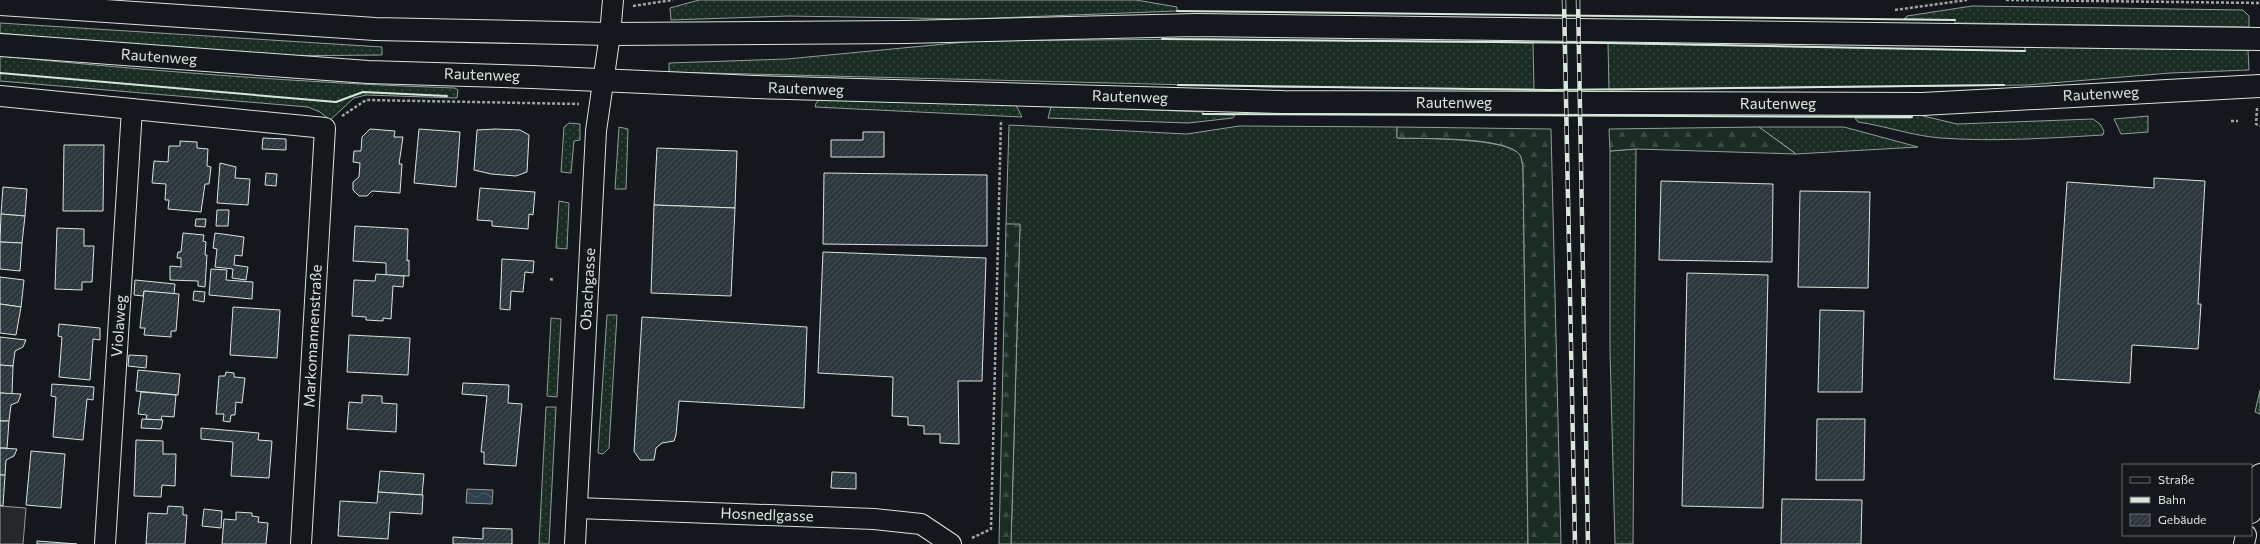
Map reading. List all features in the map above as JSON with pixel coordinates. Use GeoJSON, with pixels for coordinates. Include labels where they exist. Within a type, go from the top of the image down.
{"type":"FeatureCollection","features":[{"type":"Feature","properties":{"kind":"main road"},"geometry":{"type":"LineString","coordinates":[[0,4],[375,29],[610,34],[906,32],[1196,25],[2260,39]]}},
{"type":"Feature","properties":{"kind":"main road","name":"Rautenweg"},"geometry":{"type":"LineString","coordinates":[[0,45],[368,72],[756,87],[1391,103],[1922,104],[2260,86]]}},
{"type":"Feature","properties":{"kind":"street","name":"Obachgasse"},"geometry":{"type":"LineString","coordinates":[[575,544],[596,131],[610,34],[613,0]]}},
{"type":"Feature","properties":{"kind":"street"},"geometry":{"type":"LineString","coordinates":[[0,96],[325,128]]}},
{"type":"Feature","properties":{"kind":"street","name":"Violaweg"},"geometry":{"type":"LineString","coordinates":[[105,544],[132,109]]}},
{"type":"Feature","properties":{"kind":"street","name":"Markomannenstraße"},"geometry":{"type":"LineString","coordinates":[[301,544],[325,128]]}},
{"type":"Feature","properties":{"kind":"street"},"geometry":{"type":"LineString","coordinates":[[2252,509],[2260,474]]}},
{"type":"Feature","properties":{"kind":"street","name":"Hosnedlgasse"},"geometry":{"type":"LineString","coordinates":[[577,508],[874,519],[921,524],[951,544]]}},
{"type":"Feature","properties":{"kind":"path"},"geometry":{"type":"LineString","coordinates":[[641,5],[673,0]]}},
{"type":"Feature","properties":{"kind":"path"},"geometry":{"type":"LineString","coordinates":[[2006,0],[2260,3]]}},
{"type":"Feature","properties":{"kind":"path"},"geometry":{"type":"LineString","coordinates":[[325,128],[366,100],[569,104]]}},
{"type":"Feature","properties":{"kind":"path"},"geometry":{"type":"LineString","coordinates":[[2256,115],[2256,124],[2260,126]]}},
{"type":"Feature","properties":{"kind":"path"},"geometry":{"type":"LineString","coordinates":[[980,534],[991,529],[1001,120]]}},
{"type":"Feature","properties":{"kind":"path"},"geometry":{"type":"LineString","coordinates":[[2231,121],[2238,121]]}},
{"type":"Feature","properties":{"kind":"green space"},"geometry":{"type":"Polygon","coordinates":[[[699,0],[1136,0],[1177,7],[1177,11],[970,19],[788,16],[671,20],[670,8],[699,0]]]}},
{"type":"Feature","properties":{"kind":"green space"},"geometry":{"type":"Polygon","coordinates":[[[1972,6],[2243,10],[2249,16],[2249,27],[1955,23],[1955,20],[1904,19],[1907,16],[1972,6]]]}},
{"type":"Feature","properties":{"kind":"green space"},"geometry":{"type":"Polygon","coordinates":[[[0,23],[382,47],[382,55],[267,56],[123,45],[0,33],[0,23]]]}},
{"type":"Feature","properties":{"kind":"green space"},"geometry":{"type":"Polygon","coordinates":[[[1201,39],[1533,43],[1534,89],[1271,87],[669,72],[669,63],[787,59],[976,41],[1201,39]]]}},
{"type":"Feature","properties":{"kind":"green space"},"geometry":{"type":"Polygon","coordinates":[[[1608,43],[2025,51],[2025,47],[2248,50],[2249,70],[2170,73],[2028,85],[1609,90],[1608,43]]]}},
{"type":"Feature","properties":{"kind":"green space"},"geometry":{"type":"Polygon","coordinates":[[[0,56],[227,76],[455,88],[458,90],[457,98],[366,95],[354,98],[330,120],[320,112],[308,107],[0,81],[0,56]]]}},
{"type":"Feature","properties":{"kind":"green space"},"geometry":{"type":"Polygon","coordinates":[[[822,98],[1016,105],[1022,117],[815,107],[816,103],[822,98]]]}},
{"type":"Feature","properties":{"kind":"green space"},"geometry":{"type":"Polygon","coordinates":[[[1051,107],[1203,112],[1203,114],[1235,115],[1233,118],[1188,123],[1048,118],[1051,107]]]}},
{"type":"Feature","properties":{"kind":"green space"},"geometry":{"type":"Polygon","coordinates":[[[1915,114],[1957,124],[2093,119],[2100,124],[2104,131],[2103,135],[2022,139],[1982,140],[1941,138],[1858,122],[1855,118],[1911,118],[1915,114]]]}},
{"type":"Feature","properties":{"kind":"green space"},"geometry":{"type":"Polygon","coordinates":[[[2148,116],[2148,132],[2121,134],[2114,119],[2148,116]]]}},
{"type":"Feature","properties":{"kind":"green space"},"geometry":{"type":"Polygon","coordinates":[[[569,123],[580,124],[580,140],[574,141],[571,173],[561,172],[564,127],[569,123]]]}},
{"type":"Feature","properties":{"kind":"green space"},"geometry":{"type":"Polygon","coordinates":[[[1009,125],[1187,134],[1239,126],[1397,127],[1397,138],[1481,142],[1512,149],[1520,155],[1523,167],[1528,544],[1011,544],[1020,225],[1006,224],[1009,125]]]}},
{"type":"Feature","properties":{"kind":"green space"},"geometry":{"type":"Polygon","coordinates":[[[619,127],[628,129],[626,189],[615,189],[619,127]]]}},
{"type":"Feature","properties":{"kind":"green space"},"geometry":{"type":"Polygon","coordinates":[[[1397,127],[1551,129],[1561,544],[1528,544],[1523,167],[1521,156],[1512,149],[1499,144],[1462,140],[1397,138],[1397,127]]]}},
{"type":"Feature","properties":{"kind":"green space"},"geometry":{"type":"Polygon","coordinates":[[[1759,127],[1844,127],[1918,147],[1796,154],[1759,127]]]}},
{"type":"Feature","properties":{"kind":"green space"},"geometry":{"type":"Polygon","coordinates":[[[1759,127],[1796,154],[1636,149],[1610,151],[1609,129],[1759,127]]]}},
{"type":"Feature","properties":{"kind":"green space"},"geometry":{"type":"Polygon","coordinates":[[[1636,149],[1633,544],[1615,544],[1610,350],[1610,151],[1636,149]]]}},
{"type":"Feature","properties":{"kind":"green space"},"geometry":{"type":"Polygon","coordinates":[[[559,201],[569,203],[567,249],[556,248],[559,201]]]}},
{"type":"Feature","properties":{"kind":"green space"},"geometry":{"type":"Polygon","coordinates":[[[1006,224],[1020,224],[1011,544],[999,544],[1006,224]]]}},
{"type":"Feature","properties":{"kind":"green space"},"geometry":{"type":"Polygon","coordinates":[[[607,315],[617,315],[609,448],[603,454],[598,453],[607,315]]]}},
{"type":"Feature","properties":{"kind":"green space"},"geometry":{"type":"Polygon","coordinates":[[[551,318],[561,319],[557,397],[547,396],[551,318]]]}},
{"type":"Feature","properties":{"kind":"green space"},"geometry":{"type":"Polygon","coordinates":[[[2260,390],[2260,414],[2255,412],[2260,390]]]}},
{"type":"Feature","properties":{"kind":"green space"},"geometry":{"type":"Polygon","coordinates":[[[546,407],[556,407],[549,544],[539,544],[546,407]]]}},
{"type":"Feature","properties":{"kind":"shaded area"},"geometry":{"type":"Polygon","coordinates":[[[0,506],[26,508],[23,544],[0,544],[0,506]]]}},
{"type":"Feature","properties":{"kind":"water"},"geometry":{"type":"Polygon","coordinates":[[[467,489],[493,490],[492,504],[466,503],[467,489]]]}},
{"type":"Feature","properties":{"kind":"building"},"geometry":{"type":"Polygon","coordinates":[[[370,129],[395,131],[394,137],[403,137],[399,164],[402,164],[400,193],[372,191],[367,196],[359,196],[353,190],[353,182],[359,177],[360,163],[353,162],[354,151],[361,151],[362,137],[370,129]]]}},
{"type":"Feature","properties":{"kind":"building"},"geometry":{"type":"Polygon","coordinates":[[[419,129],[460,132],[456,187],[414,183],[419,129]]]}},
{"type":"Feature","properties":{"kind":"building"},"geometry":{"type":"Polygon","coordinates":[[[477,130],[520,130],[529,135],[527,172],[516,176],[491,174],[474,170],[477,130]]]}},
{"type":"Feature","properties":{"kind":"building"},"geometry":{"type":"Polygon","coordinates":[[[863,132],[884,132],[884,157],[831,157],[831,140],[863,140],[863,132]]]}},
{"type":"Feature","properties":{"kind":"building"},"geometry":{"type":"Polygon","coordinates":[[[263,138],[286,139],[286,150],[262,149],[263,138]]]}},
{"type":"Feature","properties":{"kind":"building"},"geometry":{"type":"Polygon","coordinates":[[[180,141],[197,142],[197,148],[208,149],[207,166],[211,167],[209,184],[205,184],[201,212],[168,209],[169,200],[165,200],[166,184],[152,183],[154,161],[168,162],[169,146],[180,146],[180,141]]]}},
{"type":"Feature","properties":{"kind":"building"},"geometry":{"type":"Polygon","coordinates":[[[64,145],[104,145],[103,211],[63,211],[64,145]]]}},
{"type":"Feature","properties":{"kind":"building"},"geometry":{"type":"Polygon","coordinates":[[[657,148],[737,151],[735,208],[654,205],[657,148]]]}},
{"type":"Feature","properties":{"kind":"building"},"geometry":{"type":"Polygon","coordinates":[[[220,163],[236,167],[235,178],[250,179],[248,205],[217,203],[220,163]]]}},
{"type":"Feature","properties":{"kind":"building"},"geometry":{"type":"Polygon","coordinates":[[[266,173],[277,174],[276,186],[265,185],[266,173]]]}},
{"type":"Feature","properties":{"kind":"building"},"geometry":{"type":"Polygon","coordinates":[[[824,173],[987,175],[987,246],[823,244],[824,173]]]}},
{"type":"Feature","properties":{"kind":"building"},"geometry":{"type":"Polygon","coordinates":[[[2154,178],[2205,181],[2198,304],[2201,304],[2198,349],[2132,345],[2130,383],[2054,379],[2067,182],[2154,188],[2154,178]]]}},
{"type":"Feature","properties":{"kind":"building"},"geometry":{"type":"Polygon","coordinates":[[[1661,181],[1773,184],[1772,262],[1659,260],[1661,181]]]}},
{"type":"Feature","properties":{"kind":"building"},"geometry":{"type":"Polygon","coordinates":[[[3,187],[27,189],[25,216],[1,214],[3,187]]]}},
{"type":"Feature","properties":{"kind":"building"},"geometry":{"type":"Polygon","coordinates":[[[480,188],[535,192],[533,215],[529,214],[528,229],[492,226],[492,221],[477,220],[480,188]]]}},
{"type":"Feature","properties":{"kind":"building"},"geometry":{"type":"Polygon","coordinates":[[[1800,191],[1870,192],[1868,288],[1798,287],[1800,191]]]}},
{"type":"Feature","properties":{"kind":"building"},"geometry":{"type":"Polygon","coordinates":[[[654,205],[735,208],[731,296],[651,293],[654,205]]]}},
{"type":"Feature","properties":{"kind":"building"},"geometry":{"type":"Polygon","coordinates":[[[217,210],[229,210],[228,226],[216,226],[217,210]]]}},
{"type":"Feature","properties":{"kind":"building"},"geometry":{"type":"Polygon","coordinates":[[[1,214],[25,216],[22,243],[0,242],[1,214]]]}},
{"type":"Feature","properties":{"kind":"building"},"geometry":{"type":"Polygon","coordinates":[[[196,219],[206,219],[205,227],[195,226],[196,219]]]}},
{"type":"Feature","properties":{"kind":"building"},"geometry":{"type":"Polygon","coordinates":[[[355,226],[408,229],[407,261],[409,260],[409,276],[386,275],[386,263],[353,261],[355,226]]]}},
{"type":"Feature","properties":{"kind":"building"},"geometry":{"type":"Polygon","coordinates":[[[57,228],[84,229],[84,246],[94,246],[92,282],[82,282],[82,290],[55,289],[57,228]]]}},
{"type":"Feature","properties":{"kind":"building"},"geometry":{"type":"Polygon","coordinates":[[[183,233],[204,235],[203,241],[206,242],[205,255],[207,255],[205,287],[198,286],[198,281],[170,280],[170,266],[181,267],[181,258],[177,258],[178,252],[181,252],[183,233]]]}},
{"type":"Feature","properties":{"kind":"building"},"geometry":{"type":"Polygon","coordinates":[[[215,233],[244,237],[242,256],[235,255],[234,265],[248,267],[246,280],[232,278],[233,269],[215,267],[217,249],[213,248],[215,233]]]}},
{"type":"Feature","properties":{"kind":"building"},"geometry":{"type":"Polygon","coordinates":[[[0,242],[22,243],[20,271],[0,269],[0,242]]]}},
{"type":"Feature","properties":{"kind":"building"},"geometry":{"type":"Polygon","coordinates":[[[823,252],[986,258],[982,381],[958,381],[959,444],[940,443],[940,434],[924,434],[924,426],[908,425],[908,417],[892,416],[893,377],[818,373],[823,252]]]}},
{"type":"Feature","properties":{"kind":"building"},"geometry":{"type":"Polygon","coordinates":[[[502,259],[534,261],[533,273],[525,272],[523,292],[511,291],[510,310],[500,309],[502,259]]]}},
{"type":"Feature","properties":{"kind":"building"},"geometry":{"type":"Polygon","coordinates":[[[211,269],[227,270],[226,280],[253,282],[252,299],[209,295],[211,269]]]}},
{"type":"Feature","properties":{"kind":"building"},"geometry":{"type":"Polygon","coordinates":[[[1687,273],[1768,275],[1763,508],[1682,506],[1687,273]]]}},
{"type":"Feature","properties":{"kind":"building"},"geometry":{"type":"Polygon","coordinates":[[[376,274],[404,276],[403,287],[393,286],[391,319],[383,318],[383,321],[366,320],[366,317],[352,316],[354,280],[375,281],[376,274]]]}},
{"type":"Feature","properties":{"kind":"building"},"geometry":{"type":"Polygon","coordinates":[[[0,277],[24,280],[21,307],[0,304],[0,277]]]}},
{"type":"Feature","properties":{"kind":"building"},"geometry":{"type":"Polygon","coordinates":[[[135,280],[175,284],[174,294],[144,291],[143,296],[134,295],[135,280]]]}},
{"type":"Feature","properties":{"kind":"building"},"geometry":{"type":"Polygon","coordinates":[[[144,291],[179,294],[176,331],[171,331],[171,337],[144,335],[145,328],[140,328],[144,291]]]}},
{"type":"Feature","properties":{"kind":"building"},"geometry":{"type":"Polygon","coordinates":[[[194,291],[205,292],[204,302],[193,300],[194,291]]]}},
{"type":"Feature","properties":{"kind":"building"},"geometry":{"type":"Polygon","coordinates":[[[0,304],[21,307],[16,335],[0,333],[0,304]]]}},
{"type":"Feature","properties":{"kind":"building"},"geometry":{"type":"Polygon","coordinates":[[[233,307],[280,310],[277,358],[230,355],[233,307]]]}},
{"type":"Feature","properties":{"kind":"building"},"geometry":{"type":"Polygon","coordinates":[[[1820,310],[1864,311],[1862,392],[1818,392],[1820,310]]]}},
{"type":"Feature","properties":{"kind":"building"},"geometry":{"type":"Polygon","coordinates":[[[642,317],[807,327],[804,408],[679,401],[676,435],[674,441],[662,443],[656,448],[654,460],[640,460],[634,451],[642,317]]]}},
{"type":"Feature","properties":{"kind":"building"},"geometry":{"type":"Polygon","coordinates":[[[59,324],[100,328],[100,340],[93,339],[90,380],[59,377],[62,337],[58,336],[59,324]]]}},
{"type":"Feature","properties":{"kind":"building"},"geometry":{"type":"Polygon","coordinates":[[[349,335],[410,338],[408,375],[347,372],[349,335]]]}},
{"type":"Feature","properties":{"kind":"building"},"geometry":{"type":"Polygon","coordinates":[[[0,337],[26,340],[23,347],[15,351],[13,366],[0,365],[0,337]]]}},
{"type":"Feature","properties":{"kind":"building"},"geometry":{"type":"Polygon","coordinates":[[[129,355],[147,356],[146,368],[128,366],[129,355]]]}},
{"type":"Feature","properties":{"kind":"building"},"geometry":{"type":"Polygon","coordinates":[[[0,365],[13,366],[12,394],[0,393],[0,365]]]}},
{"type":"Feature","properties":{"kind":"building"},"geometry":{"type":"Polygon","coordinates":[[[138,370],[180,374],[178,395],[136,391],[138,370]]]}},
{"type":"Feature","properties":{"kind":"building"},"geometry":{"type":"Polygon","coordinates":[[[226,372],[234,373],[234,377],[245,378],[242,403],[236,402],[235,415],[231,415],[230,422],[223,421],[224,414],[216,414],[219,376],[225,376],[226,372]]]}},
{"type":"Feature","properties":{"kind":"building"},"geometry":{"type":"Polygon","coordinates":[[[463,383],[509,385],[508,403],[522,404],[516,466],[484,464],[484,452],[481,452],[487,396],[462,394],[463,383]]]}},
{"type":"Feature","properties":{"kind":"building"},"geometry":{"type":"Polygon","coordinates":[[[52,384],[94,387],[93,400],[87,399],[83,440],[53,437],[56,397],[51,396],[52,384]]]}},
{"type":"Feature","properties":{"kind":"building"},"geometry":{"type":"Polygon","coordinates":[[[141,392],[176,395],[174,417],[162,416],[161,420],[146,419],[147,415],[138,414],[141,392]]]}},
{"type":"Feature","properties":{"kind":"building"},"geometry":{"type":"Polygon","coordinates":[[[0,393],[21,394],[18,402],[11,405],[9,421],[0,421],[0,393]]]}},
{"type":"Feature","properties":{"kind":"building"},"geometry":{"type":"Polygon","coordinates":[[[362,395],[382,396],[382,403],[397,404],[396,432],[347,429],[349,402],[362,403],[362,395]]]}},
{"type":"Feature","properties":{"kind":"building"},"geometry":{"type":"Polygon","coordinates":[[[142,419],[163,420],[161,429],[141,428],[142,419]]]}},
{"type":"Feature","properties":{"kind":"building"},"geometry":{"type":"Polygon","coordinates":[[[1817,419],[1865,419],[1864,480],[1816,480],[1817,419]]]}},
{"type":"Feature","properties":{"kind":"building"},"geometry":{"type":"Polygon","coordinates":[[[0,421],[9,421],[7,448],[0,448],[0,421]]]}},
{"type":"Feature","properties":{"kind":"building"},"geometry":{"type":"Polygon","coordinates":[[[201,428],[259,433],[258,440],[272,441],[269,478],[231,476],[233,442],[201,439],[201,428]]]}},
{"type":"Feature","properties":{"kind":"building"},"geometry":{"type":"Polygon","coordinates":[[[136,440],[163,441],[163,454],[176,454],[175,486],[162,485],[161,497],[134,496],[136,440]]]}},
{"type":"Feature","properties":{"kind":"building"},"geometry":{"type":"Polygon","coordinates":[[[0,448],[17,449],[14,456],[6,460],[5,475],[0,475],[0,448]]]}},
{"type":"Feature","properties":{"kind":"building"},"geometry":{"type":"Polygon","coordinates":[[[31,451],[65,454],[61,508],[26,505],[31,451]]]}},
{"type":"Feature","properties":{"kind":"building"},"geometry":{"type":"Polygon","coordinates":[[[380,471],[424,474],[422,495],[378,492],[380,471]]]}},
{"type":"Feature","properties":{"kind":"building"},"geometry":{"type":"Polygon","coordinates":[[[832,472],[856,473],[856,489],[831,488],[832,472]]]}},
{"type":"Feature","properties":{"kind":"building"},"geometry":{"type":"Polygon","coordinates":[[[0,475],[5,475],[3,506],[0,505],[0,475]]]}},
{"type":"Feature","properties":{"kind":"building"},"geometry":{"type":"Polygon","coordinates":[[[378,492],[423,495],[422,514],[390,512],[388,539],[338,536],[340,501],[377,503],[378,492]]]}},
{"type":"Feature","properties":{"kind":"building"},"geometry":{"type":"Polygon","coordinates":[[[1782,499],[1862,500],[1861,544],[1781,544],[1782,499]]]}},
{"type":"Feature","properties":{"kind":"building"},"geometry":{"type":"Polygon","coordinates":[[[168,506],[183,507],[183,515],[187,515],[185,544],[146,544],[148,513],[167,514],[168,506]]]}},
{"type":"Feature","properties":{"kind":"building"},"geometry":{"type":"Polygon","coordinates":[[[204,509],[222,511],[221,528],[202,526],[204,509]]]}},
{"type":"Feature","properties":{"kind":"building"},"geometry":{"type":"Polygon","coordinates":[[[236,512],[252,513],[252,516],[259,517],[258,522],[268,523],[266,544],[222,544],[224,519],[236,520],[236,512]]]}},
{"type":"Feature","properties":{"kind":"building"},"geometry":{"type":"Polygon","coordinates":[[[483,528],[512,529],[512,544],[453,544],[453,537],[483,539],[483,528]]]}},
{"type":"Feature","properties":{"kind":"building"},"geometry":{"type":"Polygon","coordinates":[[[37,541],[77,544],[37,544],[37,541]]]}},
{"type":"Feature","properties":{"kind":"railway"},"geometry":{"type":"LineString","coordinates":[[1564,0],[1575,544]]}},
{"type":"Feature","properties":{"kind":"railway"},"geometry":{"type":"LineString","coordinates":[[1578,0],[1588,544]]}},
{"type":"Feature","properties":{"kind":"wall"},"geometry":{"type":"LineString","coordinates":[[1177,11],[1955,20]]}},
{"type":"Feature","properties":{"kind":"wall"},"geometry":{"type":"LineString","coordinates":[[1162,39],[1608,43],[2025,51]]}},
{"type":"Feature","properties":{"kind":"wall"},"geometry":{"type":"LineString","coordinates":[[0,73],[336,102],[363,92],[447,96]]}},
{"type":"Feature","properties":{"kind":"wall"},"geometry":{"type":"LineString","coordinates":[[1178,85],[1550,90],[2004,85]]}},
{"type":"Feature","properties":{"kind":"wall"},"geometry":{"type":"LineString","coordinates":[[1203,114],[1912,117]]}}]}
